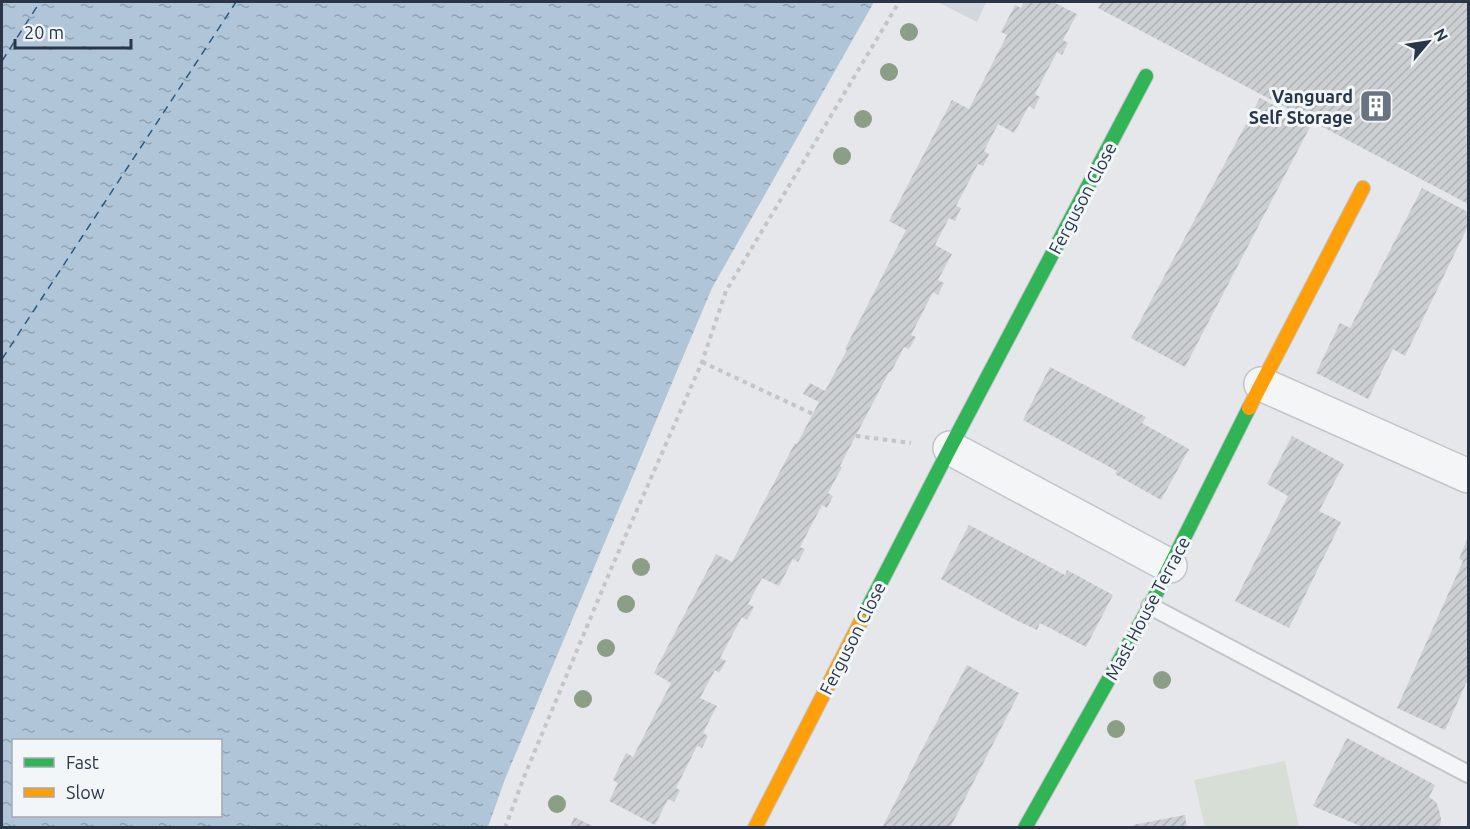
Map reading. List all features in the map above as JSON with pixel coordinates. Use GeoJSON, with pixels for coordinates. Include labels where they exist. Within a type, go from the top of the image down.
{"type":"FeatureCollection","features":[{"type":"Feature","properties":{"kind":"street","name":"Ferguson Close"},"geometry":{"type":"LineString","coordinates":[[755,828],[950,448],[1146,76]]}},
{"type":"Feature","properties":{"kind":"street","name":"Mast House Terrace"},"geometry":{"type":"LineString","coordinates":[[1025,828],[1150,606],[1261,384],[1363,188]]}},
{"type":"Feature","properties":{"kind":"street"},"geometry":{"type":"LineString","coordinates":[[1261,384],[1468,476]]}},
{"type":"Feature","properties":{"kind":"street"},"geometry":{"type":"LineString","coordinates":[[950,448],[1170,566]]}},
{"type":"Feature","properties":{"kind":"lane"},"geometry":{"type":"LineString","coordinates":[[1150,606],[1468,774]]}},
{"type":"Feature","properties":{"kind":"path"},"geometry":{"type":"LineString","coordinates":[[505,828],[602,591],[702,362],[726,291],[898,2]]}},
{"type":"Feature","properties":{"kind":"path"},"geometry":{"type":"LineString","coordinates":[[702,362],[813,414]]}},
{"type":"Feature","properties":{"kind":"path"},"geometry":{"type":"LineString","coordinates":[[856,436],[950,448]]}},
{"type":"Feature","properties":{"kind":"shaded area"},"geometry":{"type":"Polygon","coordinates":[[[938,2],[986,2],[977,22],[938,2]]]}},
{"type":"Feature","properties":{"kind":"shaded area"},"geometry":{"type":"Polygon","coordinates":[[[1285,761],[1299,827],[1205,827],[1194,780],[1285,761]]]}},
{"type":"Feature","properties":{"kind":"water"},"geometry":{"type":"Polygon","coordinates":[[[2,2],[874,2],[712,288],[505,779],[488,827],[2,827],[2,2]]]}},
{"type":"Feature","properties":{"kind":"building"},"geometry":{"type":"Polygon","coordinates":[[[1024,2],[1053,2],[1077,14],[1063,40],[1068,43],[1062,55],[1057,52],[1035,94],[1040,97],[1034,109],[1029,106],[1014,133],[998,124],[984,151],[989,154],[983,166],[978,164],[956,206],[961,208],[955,221],[949,218],[935,245],[952,254],[938,280],[944,283],[938,295],[933,292],[911,335],[916,337],[909,349],[904,347],[889,372],[840,466],[842,467],[828,493],[833,496],[827,508],[822,505],[800,547],[805,549],[798,562],[793,559],[779,586],[762,578],[748,604],[754,607],[747,620],[742,617],[720,658],[726,661],[719,673],[715,670],[700,698],[717,706],[703,733],[708,736],[702,748],[697,746],[676,788],[680,790],[674,802],[668,799],[655,825],[609,801],[618,783],[613,780],[626,753],[633,757],[671,683],[654,673],[716,554],[732,562],[795,443],[797,444],[819,402],[803,394],[810,383],[825,391],[847,350],[845,349],[906,230],[889,221],[952,100],[969,109],[1007,35],[1001,32],[1015,5],[1021,8],[1024,2]]]}},
{"type":"Feature","properties":{"kind":"building","name":"Vanguard Self Storage"},"geometry":{"type":"Polygon","coordinates":[[[1102,2],[1468,2],[1468,204],[1098,8],[1102,2]]]}},
{"type":"Feature","properties":{"kind":"building"},"geometry":{"type":"Polygon","coordinates":[[[1260,98],[1311,125],[1185,367],[1131,338],[1260,98]]]}},
{"type":"Feature","properties":{"kind":"building"},"geometry":{"type":"Polygon","coordinates":[[[1422,188],[1468,212],[1468,226],[1405,356],[1393,349],[1368,399],[1316,373],[1340,323],[1350,328],[1422,188]]]}},
{"type":"Feature","properties":{"kind":"building"},"geometry":{"type":"Polygon","coordinates":[[[1050,367],[1146,417],[1142,423],[1189,449],[1161,500],[1115,474],[1117,471],[1023,420],[1050,367]]]}},
{"type":"Feature","properties":{"kind":"building"},"geometry":{"type":"Polygon","coordinates":[[[1292,436],[1344,464],[1319,511],[1341,522],[1289,628],[1235,601],[1288,496],[1267,484],[1292,436]]]}},
{"type":"Feature","properties":{"kind":"building"},"geometry":{"type":"Polygon","coordinates":[[[969,525],[1065,575],[1067,570],[1113,595],[1086,647],[1040,623],[1037,630],[941,579],[969,525]]]}},
{"type":"Feature","properties":{"kind":"building"},"geometry":{"type":"Polygon","coordinates":[[[1468,537],[1468,679],[1445,730],[1397,708],[1463,561],[1459,559],[1468,537]]]}},
{"type":"Feature","properties":{"kind":"building"},"geometry":{"type":"Polygon","coordinates":[[[967,665],[1019,693],[950,828],[882,828],[917,759],[967,665]]]}},
{"type":"Feature","properties":{"kind":"building"},"geometry":{"type":"Polygon","coordinates":[[[1347,738],[1435,785],[1429,797],[1436,802],[1439,810],[1440,828],[1365,828],[1313,806],[1347,738]]]}},
{"type":"Feature","properties":{"kind":"building"},"geometry":{"type":"Polygon","coordinates":[[[1185,815],[1187,828],[1134,828],[1133,825],[1185,815]]]}},
{"type":"Feature","properties":{"kind":"building"},"geometry":{"type":"Polygon","coordinates":[[[574,817],[597,828],[570,828],[574,817]]]}},
{"type":"Feature","properties":{"kind":"ferry route"},"geometry":{"type":"LineString","coordinates":[[2,61],[40,2]]}},
{"type":"Feature","properties":{"kind":"ferry route"},"geometry":{"type":"LineString","coordinates":[[2,359],[236,2]]}},
{"type":"Feature","properties":{"kind":"traffic: fast"},"geometry":{"type":"LineString","coordinates":[[861,621],[1146,76]]}},
{"type":"Feature","properties":{"kind":"traffic: fast"},"geometry":{"type":"LineString","coordinates":[[1025,828],[1150,606],[1249,408]]}},
{"type":"Feature","properties":{"kind":"traffic: slow"},"geometry":{"type":"LineString","coordinates":[[1249,408],[1363,188]]}},
{"type":"Feature","properties":{"kind":"traffic: slow"},"geometry":{"type":"LineString","coordinates":[[755,828],[861,621]]}},
{"type":"Feature","properties":{"kind":"place","name":"Vanguard Self Storage"},"geometry":{"type":"Point","coordinates":[1376,106]}}]}
